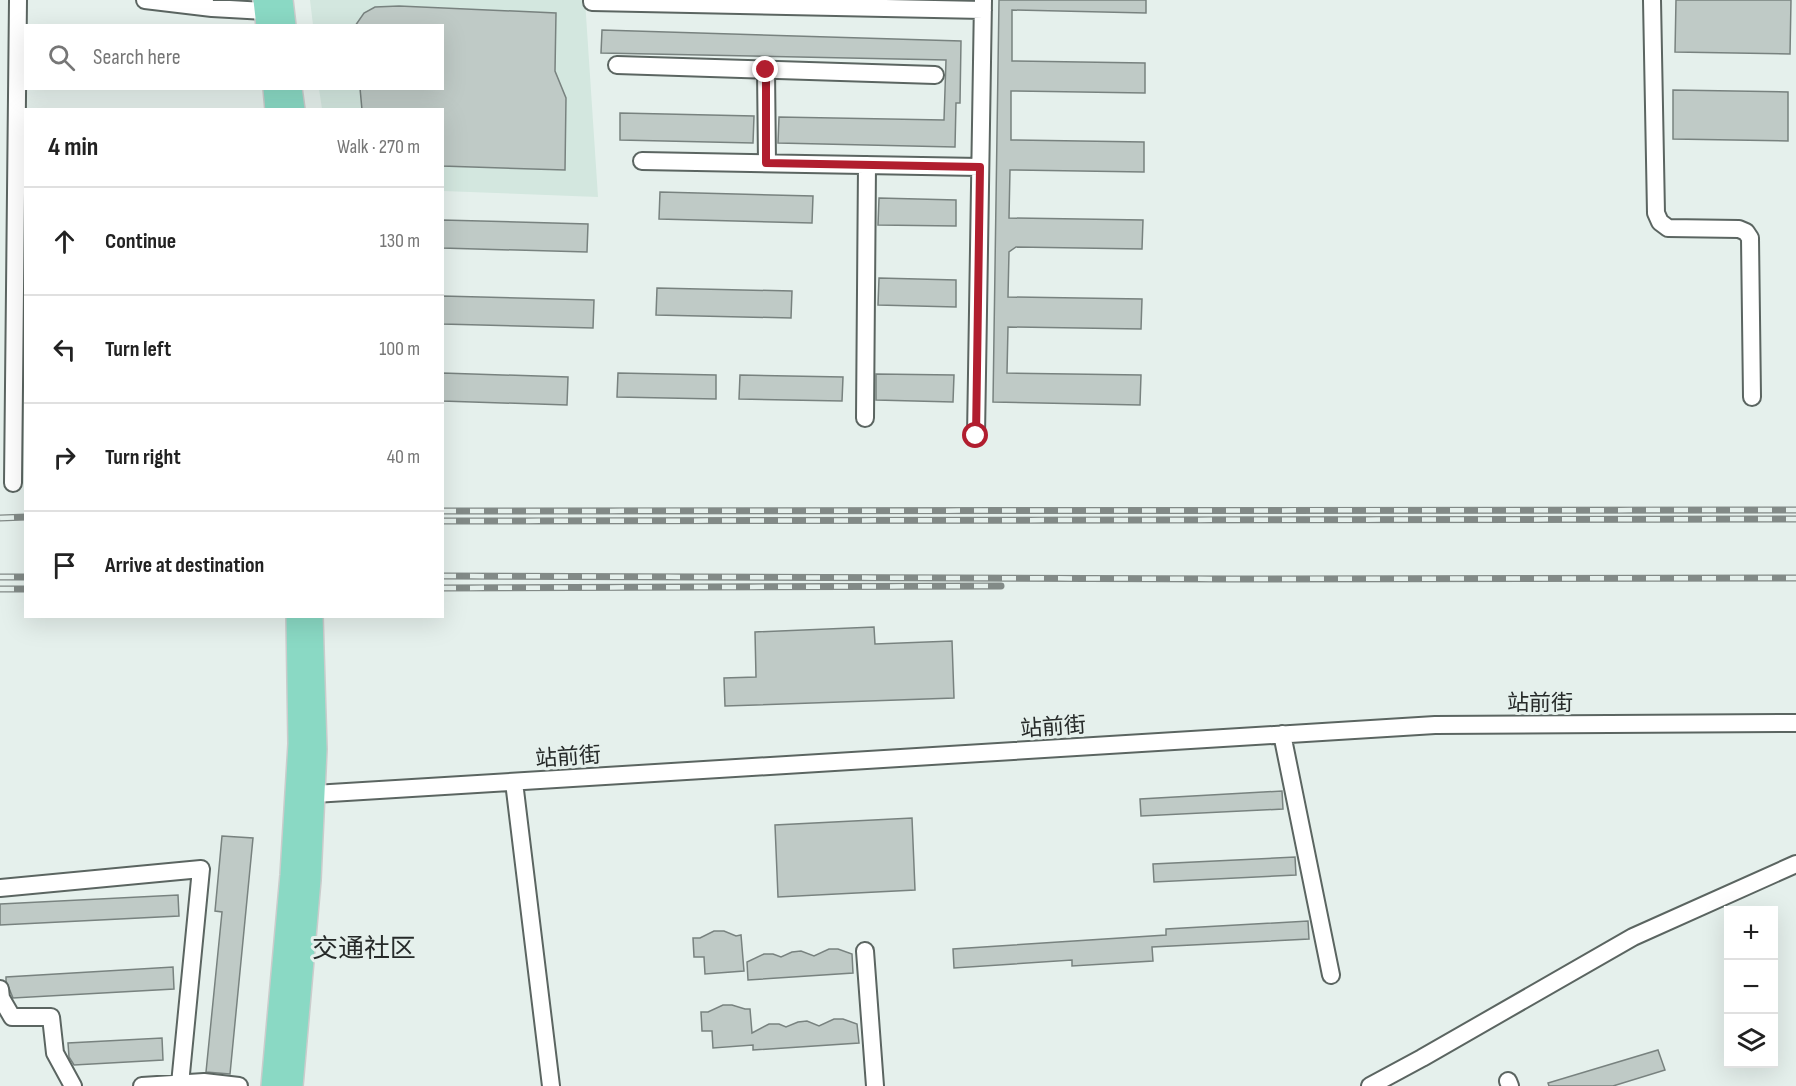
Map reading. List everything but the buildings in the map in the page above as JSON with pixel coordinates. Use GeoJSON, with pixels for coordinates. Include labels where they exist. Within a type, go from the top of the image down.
{"type":"FeatureCollection","features":[{"type":"Feature","properties":{"kind":"main road"},"geometry":{"type":"LineString","coordinates":[[270,9],[283,24]]}},
{"type":"Feature","properties":{"kind":"main road"},"geometry":{"type":"LineString","coordinates":[[274,90],[276,108]]}},
{"type":"Feature","properties":{"kind":"main road"},"geometry":{"type":"LineString","coordinates":[[291,90],[294,108]]}},
{"type":"Feature","properties":{"kind":"main road"},"geometry":{"type":"LineString","coordinates":[[272,1086],[291,875],[298,756],[297,618]]}},
{"type":"Feature","properties":{"kind":"main road"},"geometry":{"type":"LineString","coordinates":[[292,1086],[310,880],[316,749],[312,618]]}},
{"type":"Feature","properties":{"kind":"street"},"geometry":{"type":"LineString","coordinates":[[13,483],[18,0]]}},
{"type":"Feature","properties":{"kind":"street"},"geometry":{"type":"LineString","coordinates":[[145,0],[212,8],[270,9]]}},
{"type":"Feature","properties":{"kind":"street"},"geometry":{"type":"LineString","coordinates":[[592,0],[592,2],[983,5],[976,436]]}},
{"type":"Feature","properties":{"kind":"street"},"geometry":{"type":"LineString","coordinates":[[1652,0],[1656,213],[1660,222],[1668,228],[1739,230],[1746,232],[1750,238],[1752,397]]}},
{"type":"Feature","properties":{"kind":"street"},"geometry":{"type":"LineString","coordinates":[[617,65],[935,75]]}},
{"type":"Feature","properties":{"kind":"street"},"geometry":{"type":"LineString","coordinates":[[766,70],[766,163]]}},
{"type":"Feature","properties":{"kind":"street"},"geometry":{"type":"LineString","coordinates":[[642,161],[980,167]]}},
{"type":"Feature","properties":{"kind":"street"},"geometry":{"type":"LineString","coordinates":[[865,418],[867,165]]}},
{"type":"Feature","properties":{"kind":"street","name":"站前街"},"geometry":{"type":"LineString","coordinates":[[314,794],[1435,725],[1796,723]]}},
{"type":"Feature","properties":{"kind":"street"},"geometry":{"type":"LineString","coordinates":[[1282,734],[1331,975]]}},
{"type":"Feature","properties":{"kind":"street"},"geometry":{"type":"LineString","coordinates":[[514,782],[551,1086]]}},
{"type":"Feature","properties":{"kind":"street"},"geometry":{"type":"LineString","coordinates":[[1370,1086],[1633,937],[1796,864]]}},
{"type":"Feature","properties":{"kind":"street"},"geometry":{"type":"LineString","coordinates":[[0,888],[201,869],[180,1084]]}},
{"type":"Feature","properties":{"kind":"street"},"geometry":{"type":"LineString","coordinates":[[865,951],[875,1086]]}},
{"type":"Feature","properties":{"kind":"street"},"geometry":{"type":"LineString","coordinates":[[0,989],[1,998],[12,1017],[51,1017],[55,1053],[73,1086]]}},
{"type":"Feature","properties":{"kind":"street"},"geometry":{"type":"LineString","coordinates":[[142,1086],[204,1082],[239,1086]]}},
{"type":"Feature","properties":{"kind":"shaded area"},"geometry":{"type":"Polygon","coordinates":[[[310,0],[585,0],[598,197],[444,191],[444,108],[322,108],[319,90],[444,90],[444,24],[313,24],[310,0]]]}},
{"type":"Feature","properties":{"kind":"railway"},"geometry":{"type":"LineString","coordinates":[[444,511],[1796,510]]}},
{"type":"Feature","properties":{"kind":"railway"},"geometry":{"type":"LineString","coordinates":[[0,518],[24,517]]}},
{"type":"Feature","properties":{"kind":"railway"},"geometry":{"type":"LineString","coordinates":[[444,521],[1796,519]]}},
{"type":"Feature","properties":{"kind":"railway"},"geometry":{"type":"LineString","coordinates":[[444,576],[1232,579],[1796,578]]}},
{"type":"Feature","properties":{"kind":"railway"},"geometry":{"type":"LineString","coordinates":[[0,577],[24,577]]}},
{"type":"Feature","properties":{"kind":"railway"},"geometry":{"type":"LineString","coordinates":[[444,588],[1001,586]]}},
{"type":"Feature","properties":{"kind":"railway"},"geometry":{"type":"LineString","coordinates":[[0,589],[24,589]]}},
{"type":"Feature","properties":{"kind":"district","name":"交通社区"},"geometry":{"type":"Point","coordinates":[364,948]}},
{"type":"Feature","properties":{"kind":"route"},"geometry":{"type":"LineString","coordinates":[[766,70],[766,163],[980,167],[976,436]]}}]}
